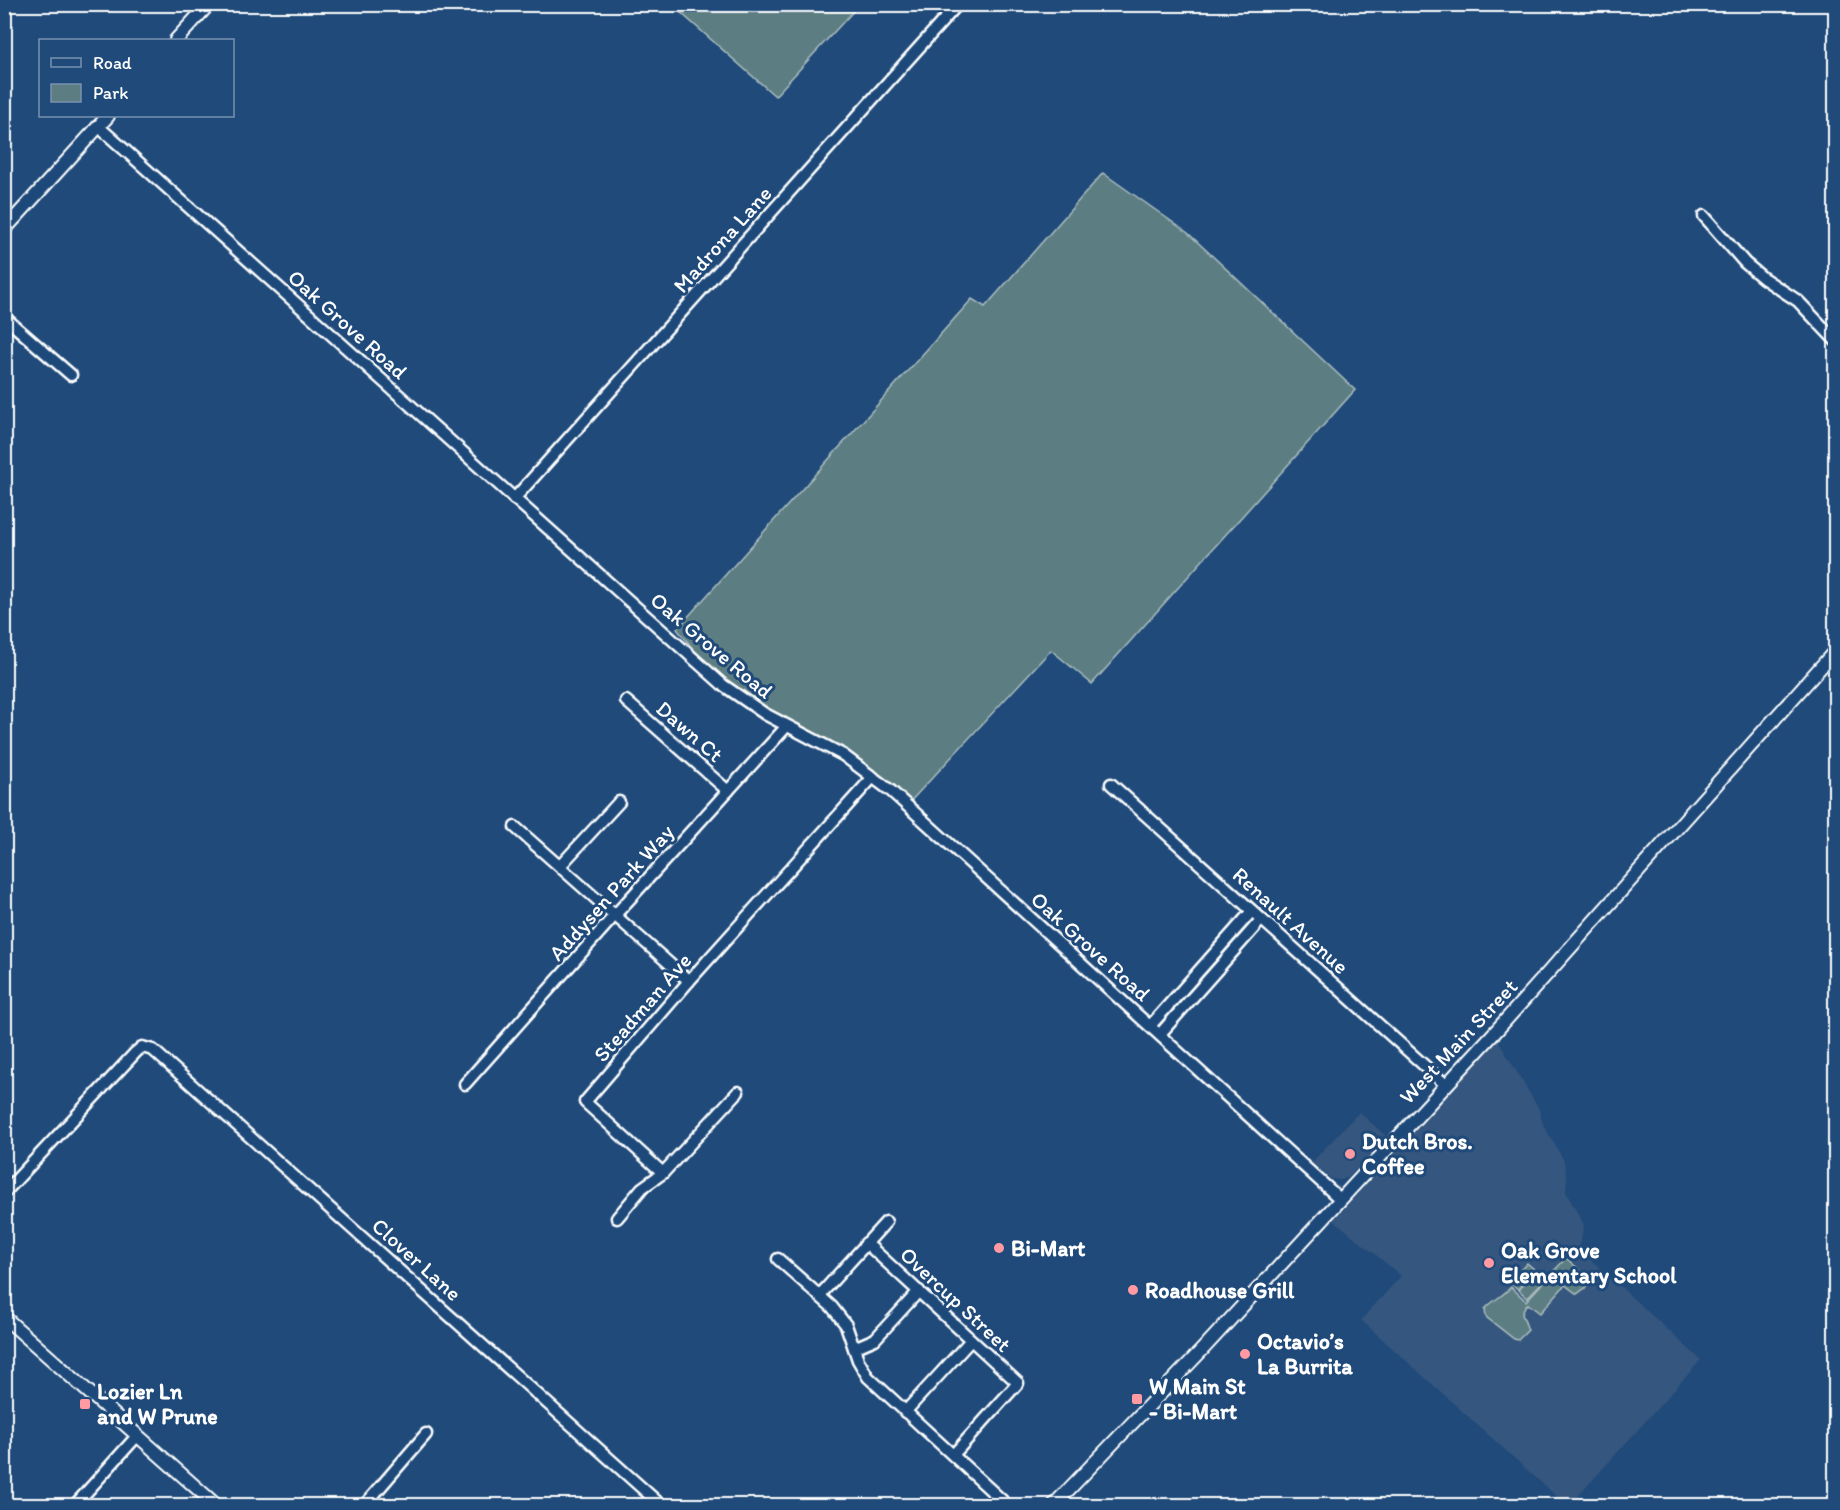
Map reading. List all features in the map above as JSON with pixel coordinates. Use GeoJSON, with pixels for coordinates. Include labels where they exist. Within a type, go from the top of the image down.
{"type":"FeatureCollection","features":[{"type":"Feature","properties":{"kind":"main road"},"geometry":{"type":"LineString","coordinates":[[177,39],[208,4]]}},
{"type":"Feature","properties":{"kind":"main road"},"geometry":{"type":"LineString","coordinates":[[4,230],[107,117]]}},
{"type":"Feature","properties":{"kind":"main road","name":"West Main Street"},"geometry":{"type":"LineString","coordinates":[[1053,1506],[1201,1351],[1609,907],[1836,650]]}},
{"type":"Feature","properties":{"kind":"main road"},"geometry":{"type":"LineString","coordinates":[[4,1317],[217,1506]]}},
{"type":"Feature","properties":{"kind":"street","name":"Madrona Lane"},"geometry":{"type":"LineString","coordinates":[[514,499],[958,4]]}},
{"type":"Feature","properties":{"kind":"street","name":"Oak Grove Road"},"geometry":{"type":"LineString","coordinates":[[98,126],[723,685],[786,727],[843,755],[891,791],[1340,1199]]}},
{"type":"Feature","properties":{"kind":"street"},"geometry":{"type":"LineString","coordinates":[[1704,216],[1745,263],[1798,301],[1836,341]]}},
{"type":"Feature","properties":{"kind":"street"},"geometry":{"type":"LineString","coordinates":[[4,317],[71,375]]}},
{"type":"Feature","properties":{"kind":"street","name":"Dawn Ct"},"geometry":{"type":"LineString","coordinates":[[626,701],[728,791]]}},
{"type":"Feature","properties":{"kind":"street","name":"Addysen Park Way"},"geometry":{"type":"LineString","coordinates":[[465,1084],[786,727]]}},
{"type":"Feature","properties":{"kind":"street","name":"Steadman Ave"},"geometry":{"type":"LineString","coordinates":[[663,1173],[585,1102],[689,981],[873,777]]}},
{"type":"Feature","properties":{"kind":"street","name":"Renault Avenue"},"geometry":{"type":"LineString","coordinates":[[1111,784],[1446,1085]]}},
{"type":"Feature","properties":{"kind":"street"},"geometry":{"type":"LineString","coordinates":[[560,867],[619,801]]}},
{"type":"Feature","properties":{"kind":"street"},"geometry":{"type":"LineString","coordinates":[[515,827],[689,981]]}},
{"type":"Feature","properties":{"kind":"street"},"geometry":{"type":"LineString","coordinates":[[1151,1025],[1252,911]]}},
{"type":"Feature","properties":{"kind":"street"},"geometry":{"type":"LineString","coordinates":[[1160,1034],[1261,920]]}},
{"type":"Feature","properties":{"kind":"street","name":"Clover Lane"},"geometry":{"type":"LineString","coordinates":[[4,1193],[142,1047],[153,1050],[662,1506]]}},
{"type":"Feature","properties":{"kind":"street"},"geometry":{"type":"LineString","coordinates":[[616,1218],[642,1188],[663,1173],[738,1092]]}},
{"type":"Feature","properties":{"kind":"street"},"geometry":{"type":"LineString","coordinates":[[819,1296],[885,1222]]}},
{"type":"Feature","properties":{"kind":"street","name":"Overcup Street"},"geometry":{"type":"LineString","coordinates":[[866,1243],[1018,1383],[953,1455]]}},
{"type":"Feature","properties":{"kind":"street"},"geometry":{"type":"LineString","coordinates":[[778,1259],[832,1307],[846,1325],[858,1360],[868,1377],[1008,1506]]}},
{"type":"Feature","properties":{"kind":"street"},"geometry":{"type":"LineString","coordinates":[[854,1348],[875,1339],[919,1291]]}},
{"type":"Feature","properties":{"kind":"street"},"geometry":{"type":"LineString","coordinates":[[905,1412],[971,1340]]}},
{"type":"Feature","properties":{"kind":"street"},"geometry":{"type":"LineString","coordinates":[[364,1506],[426,1434]]}},
{"type":"Feature","properties":{"kind":"street"},"geometry":{"type":"LineString","coordinates":[[74,1506],[137,1436]]}},
{"type":"Feature","properties":{"kind":"shaded area","name":"Oak Grove Elementary School"},"geometry":{"type":"Polygon","coordinates":[[[1498,1040],[1539,1109],[1543,1124],[1564,1161],[1567,1178],[1566,1192],[1584,1225],[1579,1249],[1701,1360],[1570,1505],[1566,1505],[1361,1320],[1401,1276],[1334,1220],[1498,1040]]]}},
{"type":"Feature","properties":{"kind":"shaded area"},"geometry":{"type":"Polygon","coordinates":[[[1359,1112],[1387,1137],[1349,1177],[1341,1180],[1332,1179],[1311,1163],[1359,1112]]]}},
{"type":"Feature","properties":{"kind":"green space"},"geometry":{"type":"Polygon","coordinates":[[[672,5],[859,5],[775,96],[672,5]]]}},
{"type":"Feature","properties":{"kind":"green space"},"geometry":{"type":"Polygon","coordinates":[[[1103,173],[1188,233],[1355,390],[1092,684],[1051,650],[907,805],[859,766],[723,685],[677,629],[972,299],[985,307],[1103,173]]]}},
{"type":"Feature","properties":{"kind":"green space"},"geometry":{"type":"Polygon","coordinates":[[[1566,1258],[1589,1278],[1589,1285],[1577,1294],[1565,1285],[1540,1313],[1528,1304],[1526,1305],[1522,1314],[1528,1330],[1518,1340],[1486,1317],[1485,1309],[1511,1287],[1526,1301],[1566,1258]]]}},
{"type":"Feature","properties":{"kind":"green space"},"geometry":{"type":"Polygon","coordinates":[[[1527,1263],[1535,1270],[1518,1289],[1509,1282],[1527,1263]]]}},
{"type":"Feature","properties":{"kind":"green space"},"geometry":{"type":"Polygon","coordinates":[[[1536,1271],[1545,1279],[1527,1298],[1519,1290],[1536,1271]]]}},
{"type":"Feature","properties":{"kind":"place","name":"Dutch Bros. Coffee"},"geometry":{"type":"Point","coordinates":[1350,1154]}},
{"type":"Feature","properties":{"kind":"place","name":"Bi-Mart"},"geometry":{"type":"Point","coordinates":[999,1248]}},
{"type":"Feature","properties":{"kind":"place","name":"Oak Grove Elementary School"},"geometry":{"type":"Point","coordinates":[1489,1263]}},
{"type":"Feature","properties":{"kind":"place","name":"Roadhouse Grill"},"geometry":{"type":"Point","coordinates":[1133,1290]}},
{"type":"Feature","properties":{"kind":"place","name":"Octavio’s La Burrita"},"geometry":{"type":"Point","coordinates":[1245,1354]}},
{"type":"Feature","properties":{"kind":"place","name":"W Main St - Bi-Mart"},"geometry":{"type":"Point","coordinates":[1137,1399]}},
{"type":"Feature","properties":{"kind":"place","name":"Lozier Ln and W Prune"},"geometry":{"type":"Point","coordinates":[85,1404]}}]}
